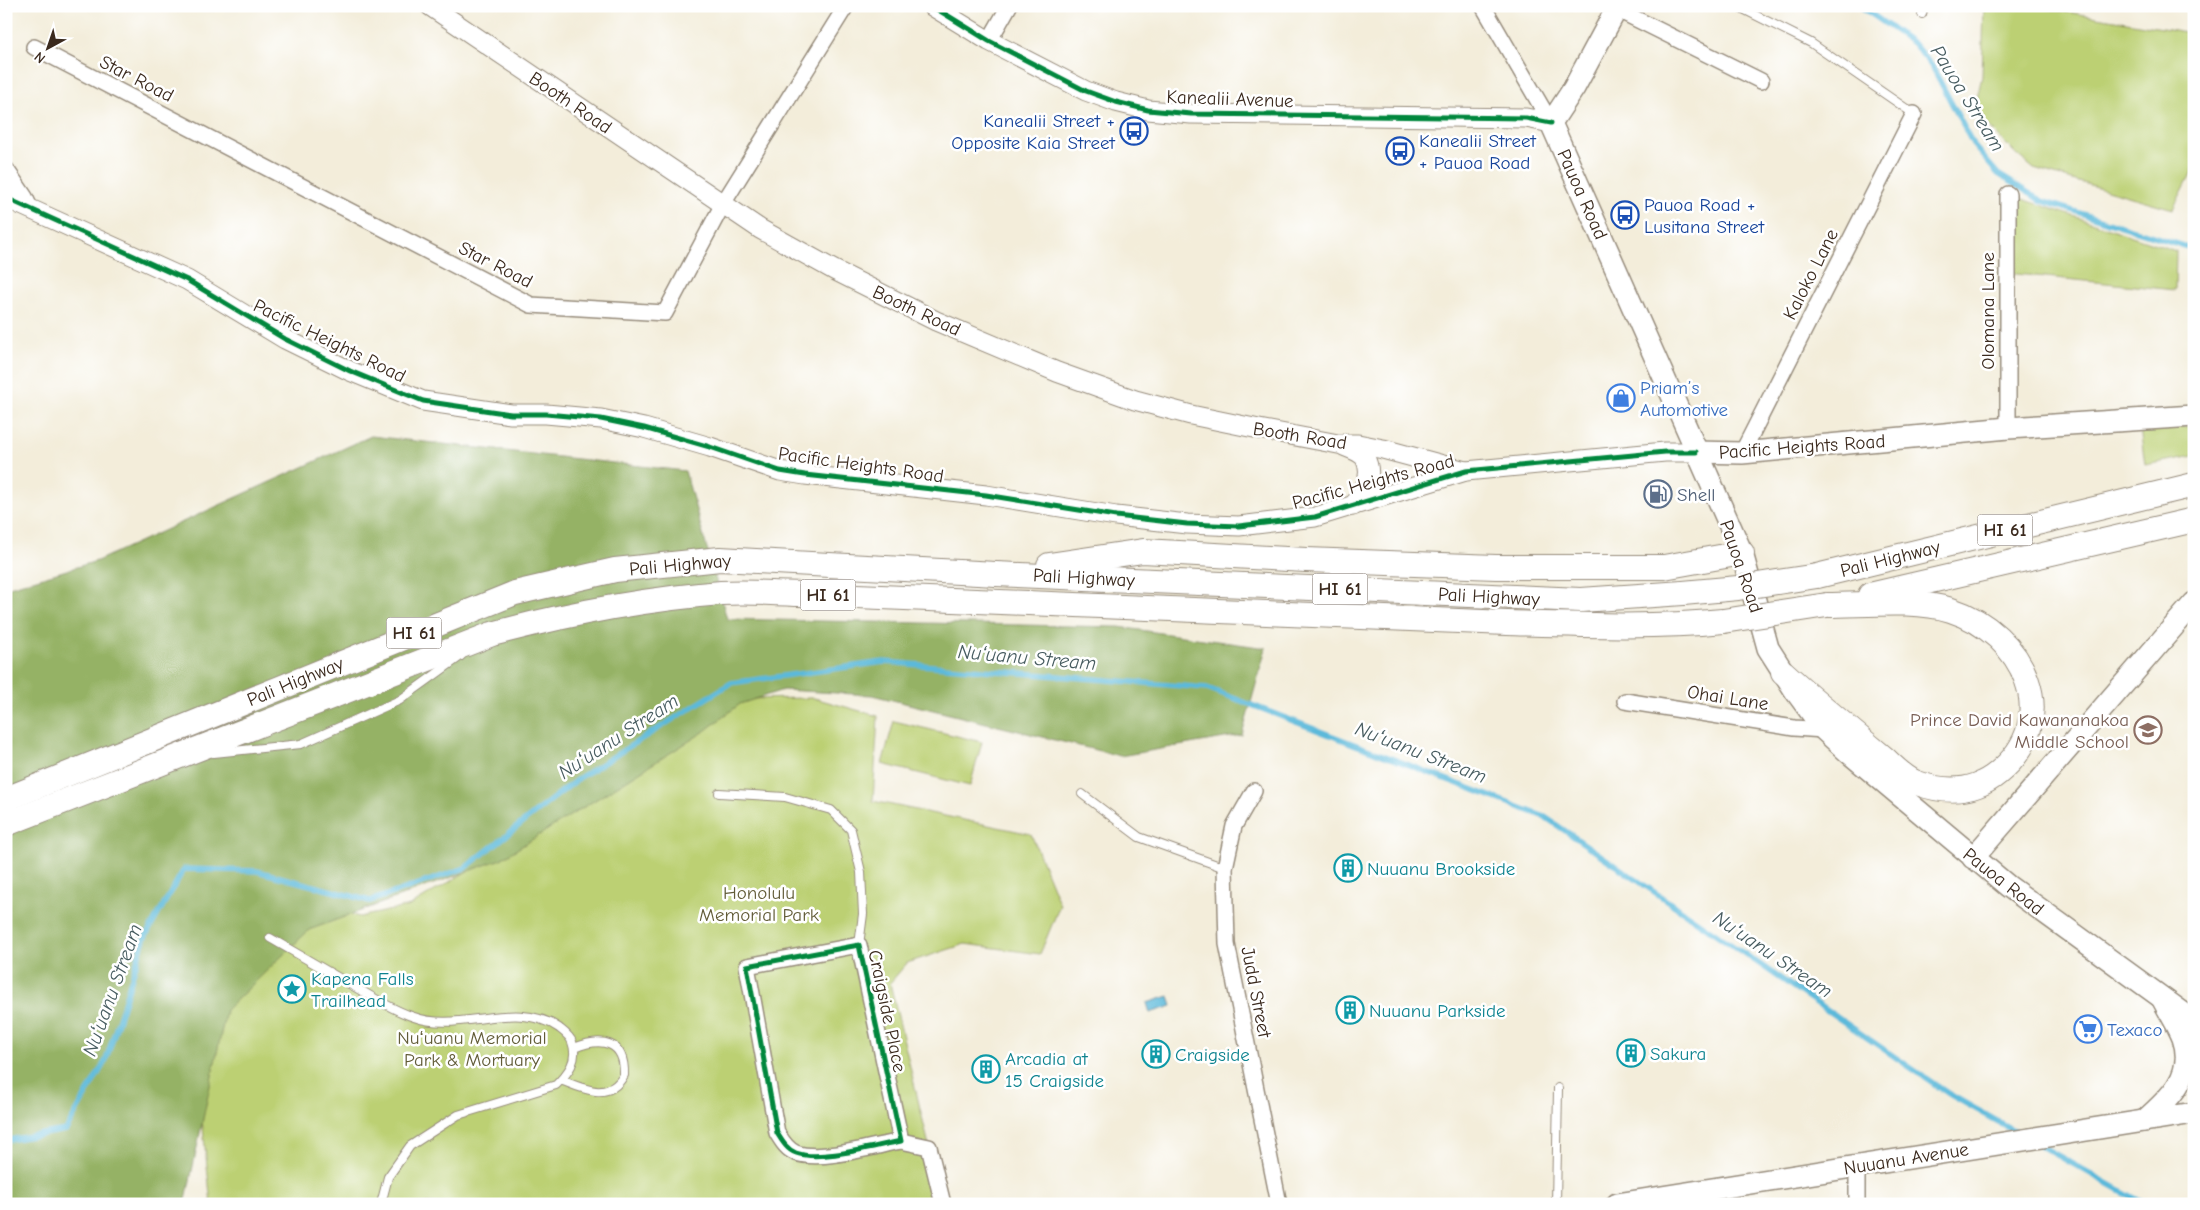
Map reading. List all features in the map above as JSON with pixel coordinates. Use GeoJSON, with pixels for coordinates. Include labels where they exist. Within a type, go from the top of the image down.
{"type":"FeatureCollection","features":[{"type":"Feature","properties":{"kind":"highway","name":"Pali Highway"},"geometry":{"type":"LineString","coordinates":[[6,798],[515,593],[606,572],[720,558],[996,574],[1581,600],[1738,588],[1817,576],[2194,485]]}},
{"type":"Feature","properties":{"kind":"highway","name":"Pali Highway"},"geometry":{"type":"LineString","coordinates":[[6,824],[492,634],[626,604],[723,593],[839,595],[1507,623],[1689,624],[1752,618],[1827,605],[2194,520]]}},
{"type":"Feature","properties":{"kind":"highway"},"geometry":{"type":"LineString","coordinates":[[996,574],[1143,551],[1306,560],[1496,567],[1664,567],[1742,553]]}},
{"type":"Feature","properties":{"kind":"highway"},"geometry":{"type":"LineString","coordinates":[[1783,672],[1838,721],[1914,782],[1934,788],[1958,791],[1978,785],[1992,778],[2010,764],[2018,754],[2028,737],[2031,726],[2031,698],[2020,665],[1991,632],[1964,615],[1949,610],[1902,604],[1827,605]]}},
{"type":"Feature","properties":{"kind":"main road"},"geometry":{"type":"LineString","coordinates":[[1551,123],[1574,88],[1617,8]]}},
{"type":"Feature","properties":{"kind":"main road","name":"Pauoa Road"},"geometry":{"type":"LineString","coordinates":[[1551,123],[1742,553],[1768,648],[1783,672],[1824,730],[1864,766],[2008,886],[2162,999]]}},
{"type":"Feature","properties":{"kind":"main road","name":"Pacific Heights Road"},"geometry":{"type":"LineString","coordinates":[[1696,452],[1742,453],[2008,428],[2194,416]]}},
{"type":"Feature","properties":{"kind":"main road"},"geometry":{"type":"LineString","coordinates":[[1973,858],[2194,603]]}},
{"type":"Feature","properties":{"kind":"main road"},"geometry":{"type":"LineString","coordinates":[[2162,999],[2194,1021]]}},
{"type":"Feature","properties":{"kind":"main road"},"geometry":{"type":"LineString","coordinates":[[2162,999],[2183,1022],[2194,1040]]}},
{"type":"Feature","properties":{"kind":"main road"},"geometry":{"type":"LineString","coordinates":[[2142,1122],[2167,1101],[2180,1083],[2186,1059],[2183,1038],[2162,999]]}},
{"type":"Feature","properties":{"kind":"main road","name":"Nuuanu Avenue"},"geometry":{"type":"LineString","coordinates":[[1618,1204],[2194,1113]]}},
{"type":"Feature","properties":{"kind":"street","name":"Booth Road"},"geometry":{"type":"LineString","coordinates":[[430,6],[760,229],[834,270],[936,321],[1057,372],[1127,397],[1191,415],[1338,444],[1358,444],[1383,449],[1466,471]]}},
{"type":"Feature","properties":{"kind":"street","name":"Star Road"},"geometry":{"type":"LineString","coordinates":[[34,47],[531,305],[665,313],[722,205],[846,6]]}},
{"type":"Feature","properties":{"kind":"street","name":"Kanealii Avenue"},"geometry":{"type":"LineString","coordinates":[[932,6],[989,41],[1086,91],[1116,102],[1148,110],[1191,114],[1526,118],[1551,123]]}},
{"type":"Feature","properties":{"kind":"street"},"geometry":{"type":"LineString","coordinates":[[989,41],[1009,6]]}},
{"type":"Feature","properties":{"kind":"street","name":"Pauoa Road"},"geometry":{"type":"LineString","coordinates":[[1483,6],[1551,123]]}},
{"type":"Feature","properties":{"kind":"street"},"geometry":{"type":"LineString","coordinates":[[1617,8],[1761,81]]}},
{"type":"Feature","properties":{"kind":"street","name":"Kaloko Lane"},"geometry":{"type":"LineString","coordinates":[[1742,453],[1914,114]]}},
{"type":"Feature","properties":{"kind":"street"},"geometry":{"type":"LineString","coordinates":[[6,169],[26,197],[31,210]]}},
{"type":"Feature","properties":{"kind":"street","name":"Olomana Lane"},"geometry":{"type":"LineString","coordinates":[[2008,194],[2008,428]]}},
{"type":"Feature","properties":{"kind":"street","name":"Pacific Heights Road"},"geometry":{"type":"LineString","coordinates":[[6,198],[187,280],[285,340],[350,371],[423,401],[511,414],[546,414],[601,419],[644,428],[710,447],[780,471],[986,495],[1116,516],[1188,524],[1240,526],[1315,517],[1466,471],[1665,452],[1696,452]]}},
{"type":"Feature","properties":{"kind":"street"},"geometry":{"type":"LineString","coordinates":[[1338,444],[1357,452],[1365,458],[1368,475],[1367,483],[1364,492],[1353,506]]}},
{"type":"Feature","properties":{"kind":"street","name":"Ohai Lane"},"geometry":{"type":"LineString","coordinates":[[1624,701],[1794,728],[1824,730]]}},
{"type":"Feature","properties":{"kind":"street","name":"Judd Street"},"geometry":{"type":"LineString","coordinates":[[1254,791],[1234,826],[1225,868],[1227,944],[1279,1204]]}},
{"type":"Feature","properties":{"kind":"street","name":"Craigside Place"},"geometry":{"type":"LineString","coordinates":[[901,1141],[859,944],[747,966],[777,1133],[784,1145],[794,1153],[809,1156],[823,1156],[901,1141],[929,1147],[943,1204]]}},
{"type":"Feature","properties":{"kind":"street"},"geometry":{"type":"LineString","coordinates":[[1857,1166],[1857,1204]]}},
{"type":"Feature","properties":{"kind":"lane"},"geometry":{"type":"LineString","coordinates":[[1737,6],[1811,43],[1914,114]]}},
{"type":"Feature","properties":{"kind":"lane"},"geometry":{"type":"LineString","coordinates":[[177,757],[301,744],[400,700],[492,634]]}},
{"type":"Feature","properties":{"kind":"lane"},"geometry":{"type":"LineString","coordinates":[[719,793],[785,797],[831,810],[851,830],[860,872],[863,914],[859,944]]}},
{"type":"Feature","properties":{"kind":"lane"},"geometry":{"type":"LineString","coordinates":[[1082,794],[1139,837],[1225,868]]}},
{"type":"Feature","properties":{"kind":"lane"},"geometry":{"type":"LineString","coordinates":[[270,938],[392,1008],[416,1018],[442,1022],[490,1016],[526,1017],[549,1022],[571,1039],[574,1048],[574,1061],[556,1085],[458,1115],[410,1146],[388,1177],[382,1204]]}},
{"type":"Feature","properties":{"kind":"lane"},"geometry":{"type":"LineString","coordinates":[[560,1080],[581,1088],[603,1092],[613,1089],[624,1075],[622,1058],[618,1051],[603,1041],[590,1041],[574,1048]]}},
{"type":"Feature","properties":{"kind":"lane"},"geometry":{"type":"LineString","coordinates":[[1556,1204],[1558,1088]]}},
{"type":"Feature","properties":{"kind":"green space"},"geometry":{"type":"Polygon","coordinates":[[[1984,6],[2031,6],[2192,33],[2194,35],[2194,168],[2173,209],[2034,169],[2016,154],[1974,112],[1982,76],[1984,6]]]}},
{"type":"Feature","properties":{"kind":"green space"},"geometry":{"type":"Polygon","coordinates":[[[2008,194],[2176,251],[2175,290],[2006,273],[2008,194]]]}},
{"type":"Feature","properties":{"kind":"green space"},"geometry":{"type":"Polygon","coordinates":[[[2194,426],[2194,456],[2145,465],[2140,429],[2194,426]]]}},
{"type":"Feature","properties":{"kind":"green space"},"geometry":{"type":"Polygon","coordinates":[[[371,436],[685,471],[727,619],[1119,627],[1266,648],[1242,735],[1120,756],[872,695],[783,690],[740,704],[702,733],[501,859],[309,930],[226,1010],[185,1204],[6,1204],[6,588],[97,561],[371,436]]]}},
{"type":"Feature","properties":{"kind":"green space"},"geometry":{"type":"Polygon","coordinates":[[[814,698],[878,716],[873,801],[1031,834],[1060,905],[1040,954],[965,944],[907,963],[890,983],[943,1204],[211,1204],[186,968],[224,883],[360,917],[410,906],[577,804],[735,699],[814,698]]]}},
{"type":"Feature","properties":{"kind":"green space"},"geometry":{"type":"Polygon","coordinates":[[[894,721],[982,742],[970,786],[882,764],[894,721]]]}},
{"type":"Feature","properties":{"kind":"water"},"geometry":{"type":"Polygon","coordinates":[[[1169,996],[1172,1006],[1150,1013],[1147,1003],[1169,996]]]}},
{"type":"Feature","properties":{"kind":"waterway","name":"Pauoa Stream"},"geometry":{"type":"LineString","coordinates":[[1860,6],[1913,43],[1932,66],[1974,146],[1998,174],[2042,201],[2194,249]]}},
{"type":"Feature","properties":{"kind":"waterway","name":"Nuʻuanu Stream"},"geometry":{"type":"LineString","coordinates":[[6,1138],[9,1140],[66,1130],[106,1060],[144,939],[184,869],[257,871],[370,901],[465,868],[579,778],[731,683],[884,662],[1207,688],[1545,817],[1949,1094],[2020,1134]]}},
{"type":"Feature","properties":{"kind":"waterway","name":"Nuʻuanu Stream"},"geometry":{"type":"LineString","coordinates":[[2039,1145],[2145,1204]]}},
{"type":"Feature","properties":{"kind":"cycle path"},"geometry":{"type":"LineString","coordinates":[[932,6],[989,41],[1086,91],[1116,102],[1148,110],[1191,114],[1526,118],[1551,123]]}},
{"type":"Feature","properties":{"kind":"cycle path"},"geometry":{"type":"LineString","coordinates":[[6,198],[187,280],[285,339],[350,371],[423,401],[511,414],[546,414],[601,419],[644,428],[710,447],[780,471],[805,475],[986,495],[1116,516],[1187,524],[1239,526],[1315,517],[1466,471],[1665,452],[1696,452]]}},
{"type":"Feature","properties":{"kind":"cycle path"},"geometry":{"type":"LineString","coordinates":[[859,945],[901,1141],[819,1156],[796,1153],[787,1147],[777,1133],[747,966],[859,945]]}},
{"type":"Feature","properties":{"kind":"place","name":"Kanealii Street + Opposite Kaia Street"},"geometry":{"type":"Point","coordinates":[1134,131]}},
{"type":"Feature","properties":{"kind":"place","name":"Kanealii Street + Pauoa Road"},"geometry":{"type":"Point","coordinates":[1400,151]}},
{"type":"Feature","properties":{"kind":"place","name":"Pauoa Road + Lusitana Street"},"geometry":{"type":"Point","coordinates":[1625,215]}},
{"type":"Feature","properties":{"kind":"place","name":"Priam’s Automotive"},"geometry":{"type":"Point","coordinates":[1621,398]}},
{"type":"Feature","properties":{"kind":"place","name":"Shell"},"geometry":{"type":"Point","coordinates":[1658,494]}},
{"type":"Feature","properties":{"kind":"place","name":"Prince David Kawananakoa Middle School"},"geometry":{"type":"Point","coordinates":[2148,730]}},
{"type":"Feature","properties":{"kind":"place","name":"Nuuanu Brookside"},"geometry":{"type":"Point","coordinates":[1348,868]}},
{"type":"Feature","properties":{"kind":"place","name":"Kapena Falls Trailhead"},"geometry":{"type":"Point","coordinates":[292,989]}},
{"type":"Feature","properties":{"kind":"place","name":"Nuuanu Parkside"},"geometry":{"type":"Point","coordinates":[1350,1010]}},
{"type":"Feature","properties":{"kind":"place","name":"Texaco"},"geometry":{"type":"Point","coordinates":[2088,1029]}},
{"type":"Feature","properties":{"kind":"place","name":"Sakura"},"geometry":{"type":"Point","coordinates":[1631,1053]}},
{"type":"Feature","properties":{"kind":"place","name":"Craigside"},"geometry":{"type":"Point","coordinates":[1156,1054]}},
{"type":"Feature","properties":{"kind":"place","name":"Arcadia at 15 Craigside"},"geometry":{"type":"Point","coordinates":[986,1069]}},
{"type":"Feature","properties":{"kind":"park label","name":"Honolulu Memorial Park"},"geometry":{"type":"Point","coordinates":[759,903]}},
{"type":"Feature","properties":{"kind":"park label","name":"Nuʻuanu Memorial Park & Mortuary"},"geometry":{"type":"Point","coordinates":[472,1048]}}]}
